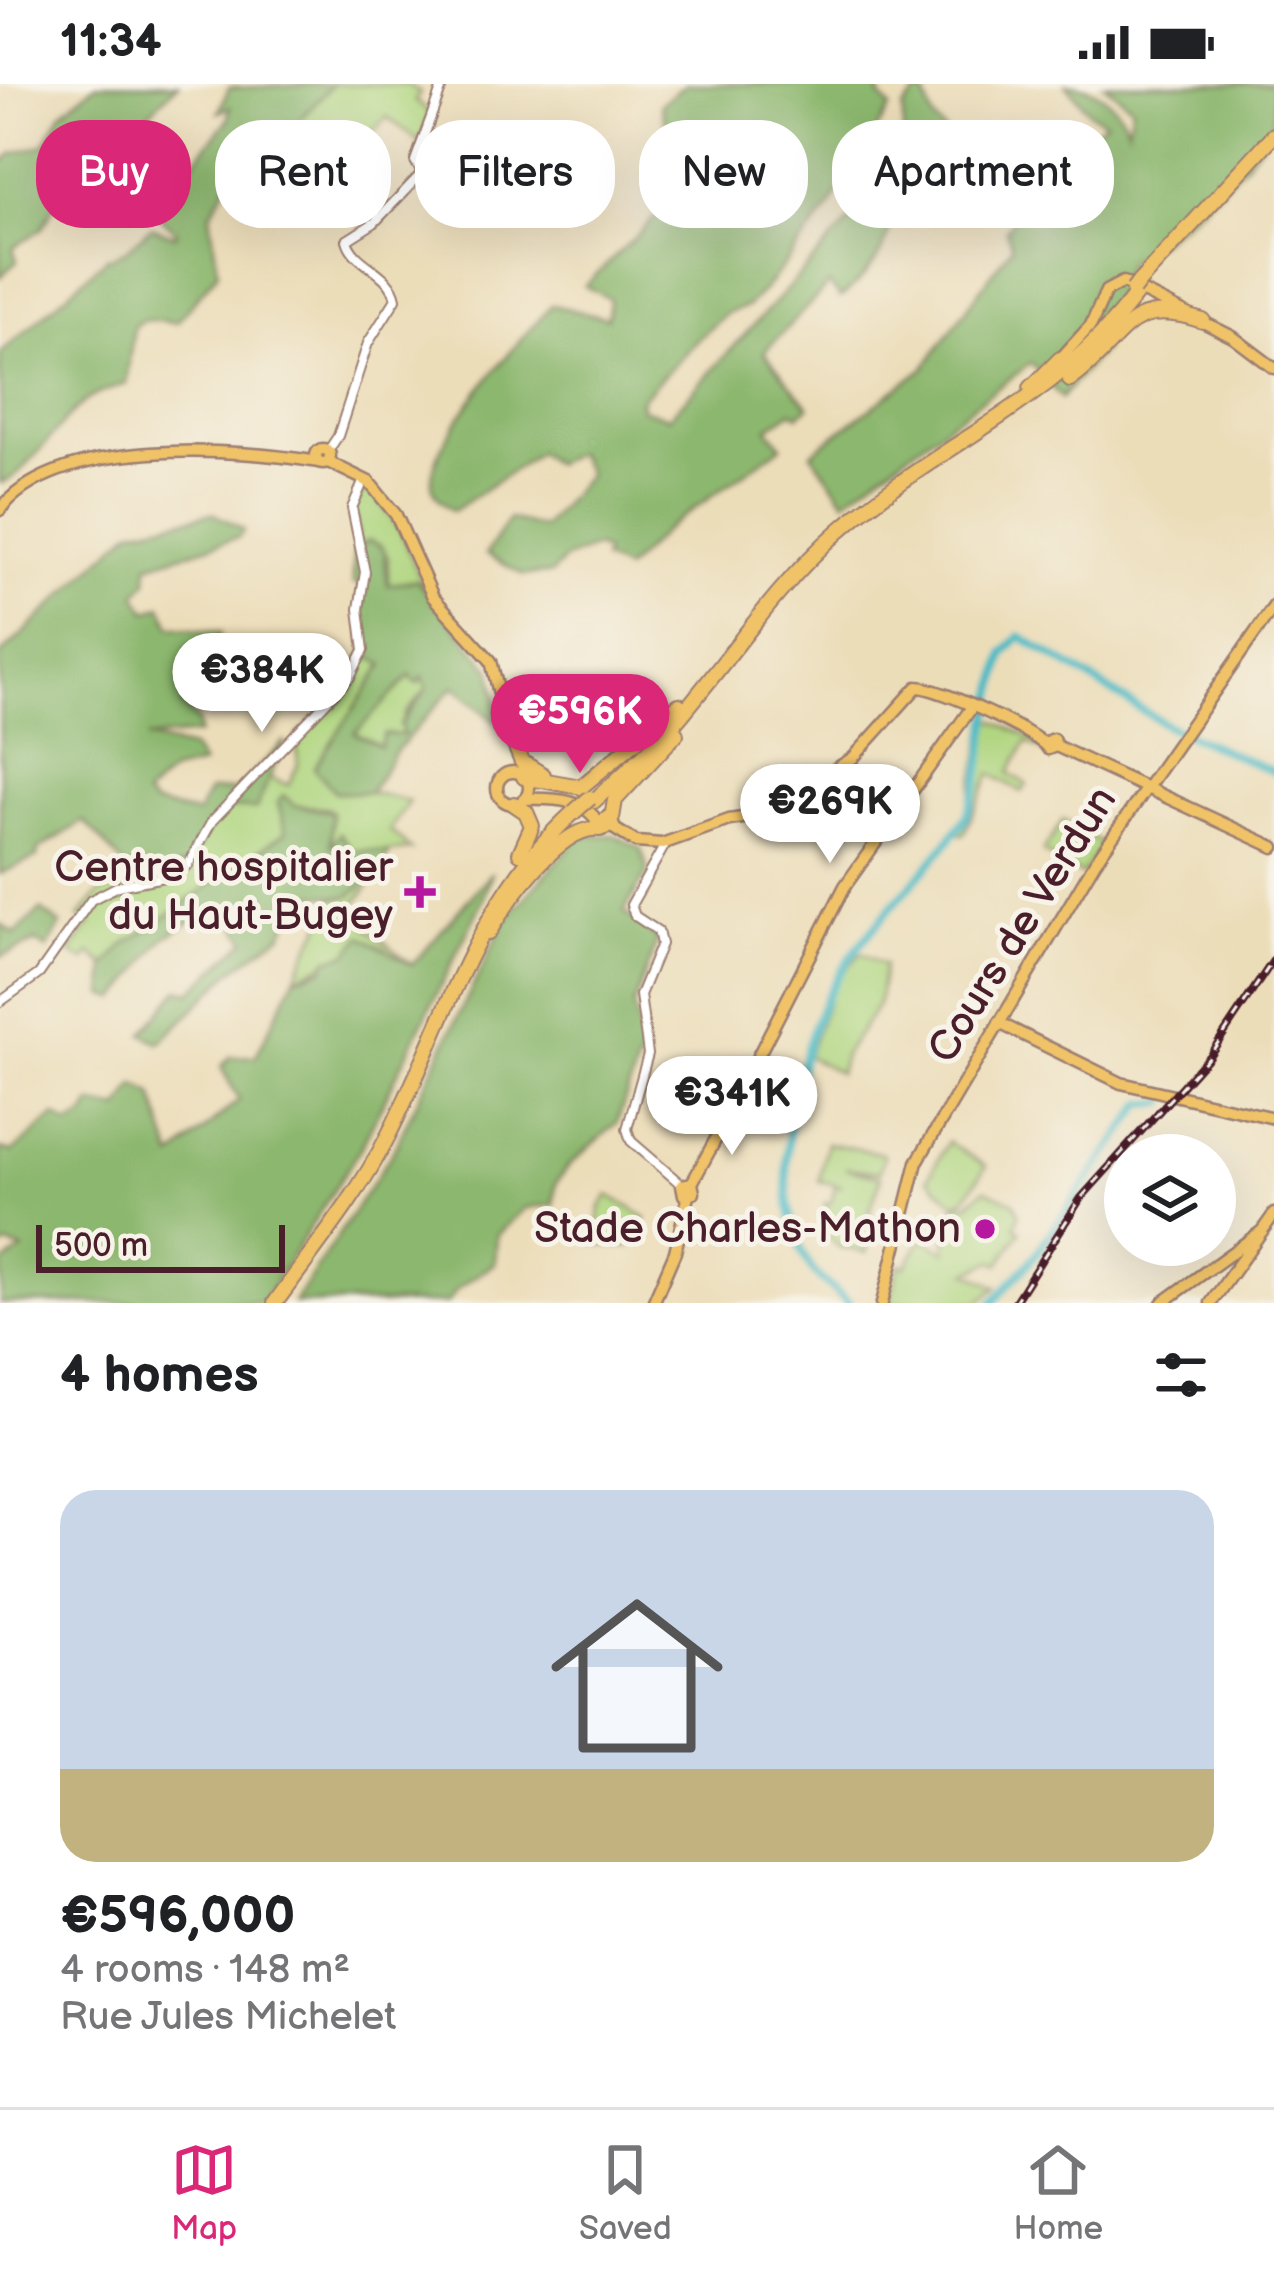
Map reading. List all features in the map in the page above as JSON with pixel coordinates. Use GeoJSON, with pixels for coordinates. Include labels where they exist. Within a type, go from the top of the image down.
{"type":"FeatureCollection","features":[{"type":"Feature","properties":{"kind":"highway"},"geometry":{"type":"LineString","coordinates":[[592,799],[661,732],[758,606],[821,540],[881,490],[1073,367],[1138,287],[1274,139]]}},
{"type":"Feature","properties":{"kind":"highway"},"geometry":{"type":"LineString","coordinates":[[980,428],[1065,384],[1145,313],[1166,310],[1203,321]]}},
{"type":"Feature","properties":{"kind":"highway"},"geometry":{"type":"LineString","coordinates":[[277,1303],[379,1153],[510,879],[672,726],[739,638],[850,520],[980,428],[1040,381],[1060,358]]}},
{"type":"Feature","properties":{"kind":"highway"},"geometry":{"type":"LineString","coordinates":[[463,974],[533,871],[579,832],[606,822],[615,800],[665,748],[739,638]]}},
{"type":"Feature","properties":{"kind":"highway"},"geometry":{"type":"LineString","coordinates":[[509,730],[524,764],[573,788],[590,782],[699,684]]}},
{"type":"Feature","properties":{"kind":"highway"},"geometry":{"type":"LineString","coordinates":[[463,974],[486,909],[531,836],[521,789],[552,781]]}},
{"type":"Feature","properties":{"kind":"main road"},"geometry":{"type":"LineString","coordinates":[[1060,358],[1091,325],[1106,291],[1117,283],[1138,287],[1233,337],[1274,365]]}},
{"type":"Feature","properties":{"kind":"main road"},"geometry":{"type":"LineString","coordinates":[[0,510],[34,482],[126,454],[178,451],[300,460],[324,457],[344,467],[365,479],[396,515],[434,597],[490,661],[521,789],[573,801],[636,842],[662,844],[771,810],[849,761],[917,687],[972,707],[1274,847]]}},
{"type":"Feature","properties":{"kind":"main road","name":"Cours de Verdun"},"geometry":{"type":"LineString","coordinates":[[882,1303],[917,1162],[1087,874],[1274,606]]}},
{"type":"Feature","properties":{"kind":"main road"},"geometry":{"type":"LineString","coordinates":[[653,1303],[684,1223],[687,1188],[733,1108],[844,886],[972,707]]}},
{"type":"Feature","properties":{"kind":"main road"},"geometry":{"type":"LineString","coordinates":[[998,1023],[1142,1090],[1274,1118]]}},
{"type":"Feature","properties":{"kind":"main road"},"geometry":{"type":"LineString","coordinates":[[1162,1303],[1270,1220]]}},
{"type":"Feature","properties":{"kind":"main road"},"geometry":{"type":"LineString","coordinates":[[1211,1303],[1270,1220]]}},
{"type":"Feature","properties":{"kind":"street"},"geometry":{"type":"LineString","coordinates":[[324,457],[368,343],[395,301],[387,279],[349,250],[348,238],[374,223],[422,173],[415,161],[443,84]]}},
{"type":"Feature","properties":{"kind":"street"},"geometry":{"type":"LineString","coordinates":[[0,1002],[39,974],[93,899],[118,886],[174,875],[188,865],[212,821],[303,721],[337,693],[364,650],[358,609],[365,572],[352,508],[365,479]]}},
{"type":"Feature","properties":{"kind":"street"},"geometry":{"type":"LineString","coordinates":[[662,844],[658,863],[631,905],[635,916],[658,931],[661,944],[640,994],[648,1054],[627,1130],[631,1141],[687,1188]]}},
{"type":"Feature","properties":{"kind":"green space"},"geometry":{"type":"Polygon","coordinates":[[[96,84],[178,84],[141,120],[58,120],[96,84]]]}},
{"type":"Feature","properties":{"kind":"green space"},"geometry":{"type":"Polygon","coordinates":[[[333,84],[407,84],[420,93],[415,101],[430,112],[428,120],[415,120],[415,138],[387,117],[300,120],[333,84]]]}},
{"type":"Feature","properties":{"kind":"green space"},"geometry":{"type":"Polygon","coordinates":[[[333,84],[300,120],[228,120],[230,107],[219,112],[229,88],[333,84]]]}},
{"type":"Feature","properties":{"kind":"green space"},"geometry":{"type":"Polygon","coordinates":[[[686,84],[881,84],[880,96],[890,108],[883,120],[832,120],[832,203],[827,211],[748,306],[727,313],[641,399],[642,409],[669,417],[843,228],[889,228],[888,233],[880,254],[857,283],[840,298],[829,284],[764,352],[809,407],[798,415],[792,411],[768,428],[782,446],[667,528],[625,570],[603,560],[605,551],[595,547],[565,559],[551,574],[523,575],[486,554],[509,519],[543,528],[588,474],[576,453],[554,464],[538,453],[453,511],[434,490],[436,462],[480,389],[552,305],[607,318],[610,299],[585,286],[645,228],[808,228],[808,120],[665,120],[661,104],[686,84]]]}},
{"type":"Feature","properties":{"kind":"green space"},"geometry":{"type":"Polygon","coordinates":[[[1066,84],[1103,96],[1128,128],[1132,106],[1103,84],[1274,84],[1272,122],[1262,141],[1229,181],[1187,219],[1127,262],[1104,328],[1104,348],[1061,398],[1031,363],[845,500],[811,453],[924,368],[1012,246],[1007,228],[1114,228],[1114,120],[1089,112],[1066,84]]]}},
{"type":"Feature","properties":{"kind":"green space"},"geometry":{"type":"Polygon","coordinates":[[[922,88],[933,119],[903,120],[903,108],[922,88]]]}},
{"type":"Feature","properties":{"kind":"green space"},"geometry":{"type":"Polygon","coordinates":[[[215,136],[215,206],[210,215],[218,272],[177,322],[144,320],[134,326],[126,383],[79,406],[20,471],[0,483],[0,354],[107,258],[125,251],[150,228],[175,236],[172,228],[191,228],[191,165],[215,136]]]}},
{"type":"Feature","properties":{"kind":"green space"},"geometry":{"type":"Polygon","coordinates":[[[36,147],[36,228],[42,228],[13,248],[17,261],[0,277],[0,165],[13,153],[36,147]]]}},
{"type":"Feature","properties":{"kind":"green space"},"geometry":{"type":"Polygon","coordinates":[[[367,485],[400,531],[427,595],[411,580],[388,586],[388,558],[380,545],[360,549],[353,509],[367,485]]]}},
{"type":"Feature","properties":{"kind":"green space"},"geometry":{"type":"Polygon","coordinates":[[[213,513],[244,530],[239,537],[148,565],[147,581],[136,594],[147,612],[162,606],[171,626],[221,633],[203,682],[182,705],[198,721],[199,734],[147,738],[192,749],[202,765],[171,772],[145,796],[153,804],[197,814],[209,791],[237,790],[285,741],[256,809],[228,808],[205,833],[191,864],[136,878],[84,821],[38,850],[37,857],[0,874],[0,656],[132,530],[213,513]]]}},
{"type":"Feature","properties":{"kind":"green space"},"geometry":{"type":"Polygon","coordinates":[[[369,540],[384,549],[388,585],[416,580],[492,670],[501,727],[454,686],[395,752],[370,792],[336,793],[314,768],[384,664],[365,655],[360,584],[353,583],[354,551],[369,540]],[[410,676],[355,733],[380,746],[384,734],[404,735],[400,725],[427,689],[423,677],[417,684],[410,676]]]}},
{"type":"Feature","properties":{"kind":"green space"},"geometry":{"type":"Polygon","coordinates":[[[365,655],[384,663],[333,742],[336,793],[370,792],[409,801],[390,830],[411,850],[375,853],[331,848],[332,812],[278,804],[286,832],[125,945],[106,966],[90,953],[85,961],[70,953],[91,923],[79,917],[100,893],[173,868],[228,808],[256,808],[269,778],[288,785],[298,765],[296,737],[338,696],[365,655]]]}},
{"type":"Feature","properties":{"kind":"green space"},"geometry":{"type":"Polygon","coordinates":[[[422,676],[427,689],[405,714],[404,736],[385,734],[380,746],[355,733],[405,678],[422,676]]]}},
{"type":"Feature","properties":{"kind":"green space"},"geometry":{"type":"Polygon","coordinates":[[[987,717],[1043,744],[1046,752],[1027,742],[1009,773],[1027,784],[1022,792],[991,774],[963,835],[953,832],[968,810],[987,717]]]}},
{"type":"Feature","properties":{"kind":"green space"},"geometry":{"type":"Polygon","coordinates":[[[283,795],[294,805],[332,812],[331,846],[340,833],[352,850],[390,852],[380,871],[348,897],[315,895],[296,909],[282,934],[232,971],[160,1043],[143,1034],[179,989],[191,992],[246,940],[229,915],[208,910],[163,939],[118,999],[104,995],[106,966],[125,945],[286,832],[278,803],[283,795]]]}},
{"type":"Feature","properties":{"kind":"green space"},"geometry":{"type":"Polygon","coordinates":[[[1063,820],[1102,844],[1082,875],[1043,852],[1063,820]]]}},
{"type":"Feature","properties":{"kind":"green space"},"geometry":{"type":"Polygon","coordinates":[[[614,835],[641,848],[648,871],[624,912],[658,939],[633,1006],[643,1046],[617,1123],[569,1165],[556,1183],[554,1205],[525,1208],[497,1235],[495,1263],[457,1289],[448,1303],[294,1303],[392,1153],[505,920],[580,836],[614,835]]]}},
{"type":"Feature","properties":{"kind":"green space"},"geometry":{"type":"Polygon","coordinates":[[[380,871],[349,912],[412,965],[348,953],[295,977],[334,898],[348,897],[380,871]]]}},
{"type":"Feature","properties":{"kind":"green space"},"geometry":{"type":"Polygon","coordinates":[[[492,872],[483,900],[361,1147],[262,1303],[0,1303],[3,1264],[23,1250],[8,1245],[0,1249],[0,1149],[13,1152],[55,1116],[69,1125],[85,1116],[92,1104],[120,1109],[135,1085],[153,1094],[173,1158],[239,1100],[221,1067],[230,1057],[256,1056],[295,977],[324,968],[327,959],[348,953],[362,936],[412,965],[492,872]]]}},
{"type":"Feature","properties":{"kind":"green space"},"geometry":{"type":"Polygon","coordinates":[[[41,910],[61,925],[47,949],[36,942],[0,957],[0,924],[15,934],[41,910]]]}},
{"type":"Feature","properties":{"kind":"green space"},"geometry":{"type":"Polygon","coordinates":[[[861,953],[884,965],[878,1005],[844,1055],[839,1073],[807,1056],[835,981],[861,953]]]}},
{"type":"Feature","properties":{"kind":"green space"},"geometry":{"type":"Polygon","coordinates":[[[948,1142],[986,1166],[965,1199],[955,1203],[928,1178],[948,1142]]]}},
{"type":"Feature","properties":{"kind":"green space"},"geometry":{"type":"Polygon","coordinates":[[[827,1143],[884,1154],[880,1172],[845,1168],[881,1177],[864,1230],[871,1233],[867,1253],[839,1247],[829,1238],[825,1203],[831,1203],[835,1186],[842,1186],[819,1181],[827,1143]]]}},
{"type":"Feature","properties":{"kind":"green space"},"geometry":{"type":"Polygon","coordinates":[[[985,1189],[1014,1202],[1019,1214],[1015,1227],[1021,1231],[999,1265],[993,1261],[968,1272],[997,1287],[978,1303],[890,1303],[899,1264],[905,1267],[923,1239],[946,1252],[946,1236],[954,1225],[948,1220],[958,1202],[967,1205],[985,1189]]]}},
{"type":"Feature","properties":{"kind":"green space"},"geometry":{"type":"Polygon","coordinates":[[[609,1195],[647,1218],[629,1247],[596,1244],[600,1208],[609,1195]]]}},
{"type":"Feature","properties":{"kind":"waterway"},"geometry":{"type":"LineString","coordinates":[[991,712],[1004,654],[1020,636],[1168,726],[1274,772]]}},
{"type":"Feature","properties":{"kind":"waterway"},"geometry":{"type":"LineString","coordinates":[[849,1303],[809,1265],[796,1235],[787,1162],[797,1082],[807,1044],[835,981],[967,815],[978,783],[989,718]]}},
{"type":"Feature","properties":{"kind":"waterway"},"geometry":{"type":"LineString","coordinates":[[992,1303],[1030,1262],[1143,1104],[1165,1103]]}},
{"type":"Feature","properties":{"kind":"railway"},"geometry":{"type":"LineString","coordinates":[[1014,1303],[1081,1198],[1209,1056],[1274,959]]}},
{"type":"Feature","properties":{"kind":"place","name":"Centre hospitalier du Haut-Bugey"},"geometry":{"type":"Point","coordinates":[420,892]}},
{"type":"Feature","properties":{"kind":"place","name":"Stade Charles-Mathon"},"geometry":{"type":"Point","coordinates":[985,1229]}}]}
